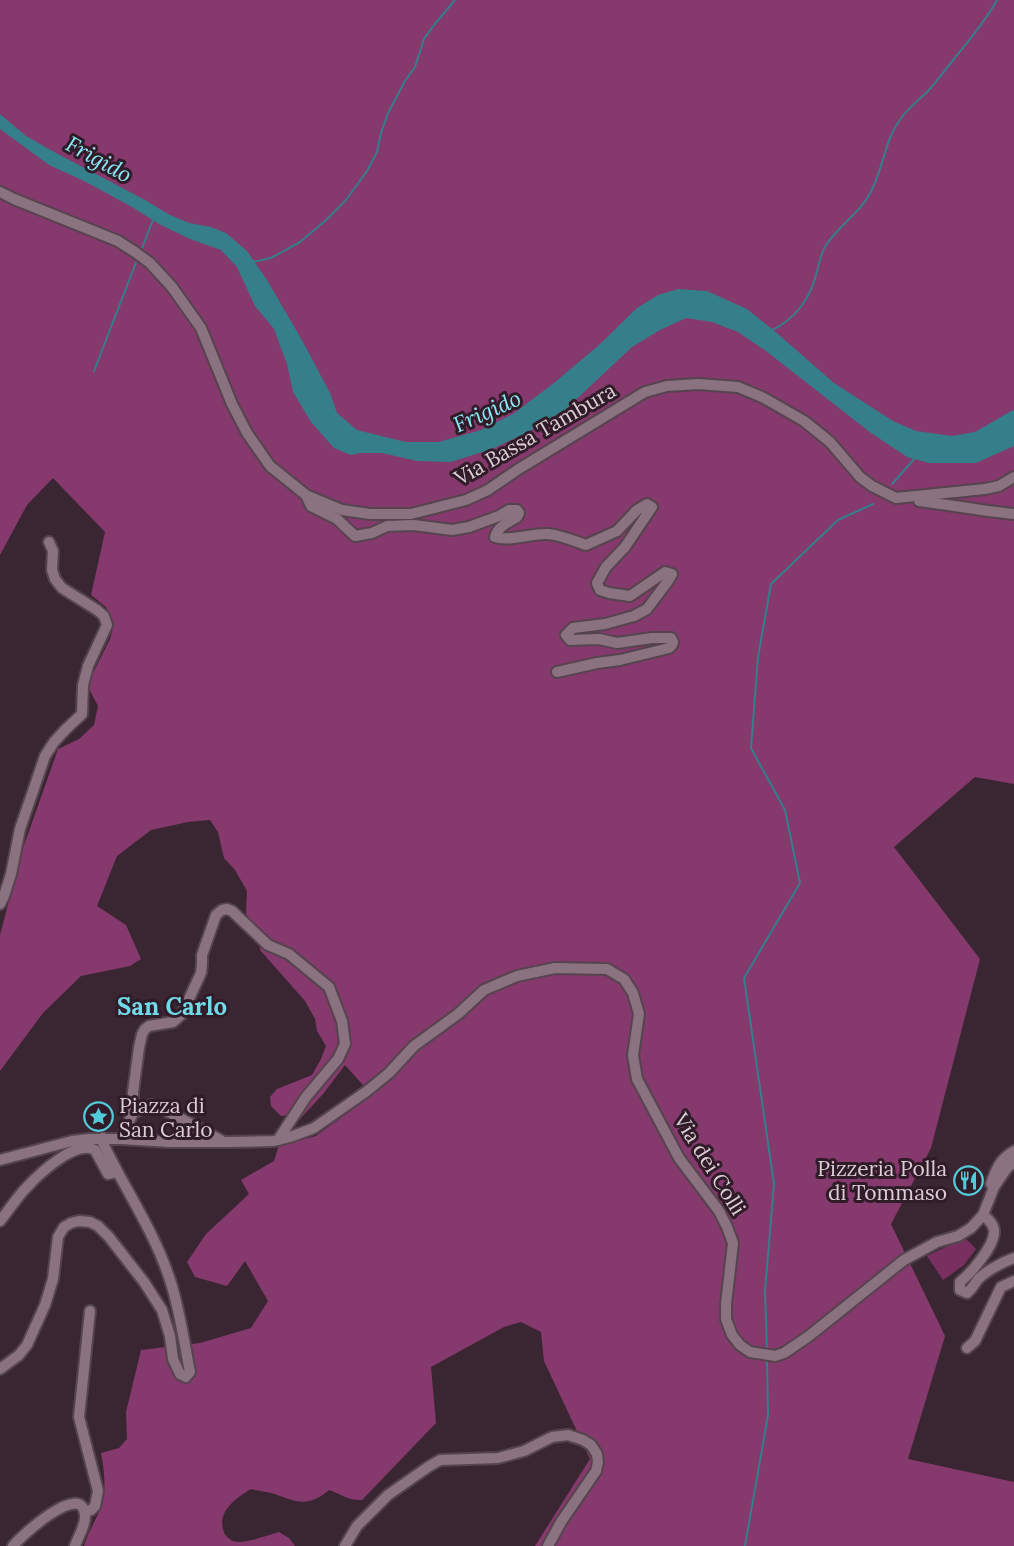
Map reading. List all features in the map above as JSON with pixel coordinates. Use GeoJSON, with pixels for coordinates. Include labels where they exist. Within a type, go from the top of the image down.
{"type":"FeatureCollection","features":[{"type":"Feature","properties":{"kind":"street","name":"Via Bassa Tambura"},"geometry":{"type":"LineString","coordinates":[[0,192],[14,200],[118,241],[160,273],[201,328],[232,404],[247,433],[270,466],[306,495],[342,510],[370,514],[411,514],[466,500],[488,490],[645,392],[667,386],[698,384],[738,387],[764,398],[804,421],[830,442],[861,477],[872,486],[896,498]]}},
{"type":"Feature","properties":{"kind":"street"},"geometry":{"type":"LineString","coordinates":[[896,498],[985,489],[999,486],[1014,477]]}},
{"type":"Feature","properties":{"kind":"street"},"geometry":{"type":"LineString","coordinates":[[306,495],[311,506],[337,519],[356,536],[372,533],[387,526],[414,525],[452,530],[469,528],[509,510],[517,510],[519,513],[517,517],[496,531],[495,537],[501,539],[532,534],[551,534],[586,545],[617,531],[637,510],[647,504],[652,507],[626,547],[606,567],[597,583],[600,590],[630,596],[665,572],[672,574],[668,581],[647,609],[634,616],[605,624],[573,628],[566,635],[570,640],[599,639],[617,643],[671,638],[672,645],[669,648],[620,660],[557,672]]}},
{"type":"Feature","properties":{"kind":"street"},"geometry":{"type":"LineString","coordinates":[[896,498],[946,504],[984,512],[1014,514]]}},
{"type":"Feature","properties":{"kind":"street"},"geometry":{"type":"LineString","coordinates":[[0,904],[11,874],[20,829],[45,756],[54,742],[82,714],[83,686],[88,666],[107,625],[104,615],[62,588],[55,579],[52,570],[53,550],[49,542]]}},
{"type":"Feature","properties":{"kind":"street"},"geometry":{"type":"LineString","coordinates":[[121,1139],[132,1113],[142,1034],[149,1026],[173,1023],[182,1014],[201,972],[202,955],[216,915],[227,909],[268,945],[289,954],[329,987],[342,1022],[345,1044],[338,1059],[306,1097],[278,1140]]}},
{"type":"Feature","properties":{"kind":"street","name":"Via dei Colli"},"geometry":{"type":"LineString","coordinates":[[0,1160],[72,1141],[103,1138],[223,1142],[278,1140],[290,1137],[314,1128],[367,1091],[389,1073],[414,1046],[458,1014],[484,990],[517,976],[555,968],[607,969],[624,979],[633,993],[639,1014],[633,1055],[637,1079],[679,1158],[719,1211],[728,1227],[733,1243],[726,1319],[732,1335],[750,1352],[775,1356],[784,1353],[809,1336],[904,1260],[937,1242],[958,1236],[971,1228],[980,1218]]}},
{"type":"Feature","properties":{"kind":"street"},"geometry":{"type":"LineString","coordinates":[[132,1113],[152,1105],[223,1142]]}},
{"type":"Feature","properties":{"kind":"street"},"geometry":{"type":"LineString","coordinates":[[0,1369],[27,1346],[45,1305],[52,1279],[58,1237],[64,1227],[79,1221],[90,1222],[98,1226],[144,1282],[162,1310],[170,1336],[173,1359],[180,1374],[186,1377],[190,1372],[170,1278],[152,1234],[117,1172],[103,1143],[103,1138]]}},
{"type":"Feature","properties":{"kind":"street"},"geometry":{"type":"LineString","coordinates":[[0,1221],[27,1187],[51,1165],[69,1153],[82,1148],[92,1148],[108,1174],[117,1172]]}},
{"type":"Feature","properties":{"kind":"street"},"geometry":{"type":"LineString","coordinates":[[980,1218],[996,1170],[1003,1158],[1014,1151]]}},
{"type":"Feature","properties":{"kind":"street"},"geometry":{"type":"LineString","coordinates":[[980,1218],[994,1187],[1014,1162]]}},
{"type":"Feature","properties":{"kind":"street"},"geometry":{"type":"LineString","coordinates":[[980,1218],[990,1221],[994,1231],[993,1237],[987,1251],[960,1282],[960,1290],[967,1293],[975,1287],[977,1280],[1001,1263],[1014,1258]]}},
{"type":"Feature","properties":{"kind":"street"},"geometry":{"type":"LineString","coordinates":[[967,1348],[975,1341],[1001,1287],[1014,1281]]}},
{"type":"Feature","properties":{"kind":"street"},"geometry":{"type":"LineString","coordinates":[[85,1512],[95,1506],[98,1498],[79,1417],[90,1311]]}},
{"type":"Feature","properties":{"kind":"street"},"geometry":{"type":"LineString","coordinates":[[345,1546],[357,1526],[388,1495],[440,1460],[498,1458],[524,1451],[552,1437],[568,1435],[591,1445],[597,1454],[598,1462],[596,1471],[561,1522],[548,1546]]}},
{"type":"Feature","properties":{"kind":"street"},"geometry":{"type":"LineString","coordinates":[[13,1546],[34,1526],[66,1504],[77,1503],[85,1512],[85,1518],[75,1546]]}},
{"type":"Feature","properties":{"kind":"shaded area"},"geometry":{"type":"Polygon","coordinates":[[[0,0],[1014,0],[1014,784],[975,777],[894,847],[980,959],[931,1148],[891,1224],[945,1336],[908,1459],[1014,1482],[1014,1546],[535,1546],[590,1459],[544,1361],[541,1332],[521,1322],[504,1327],[431,1367],[436,1423],[362,1500],[349,1498],[329,1490],[315,1499],[303,1502],[251,1489],[234,1501],[225,1512],[222,1525],[225,1535],[233,1541],[249,1541],[279,1532],[289,1538],[295,1546],[84,1546],[103,1501],[104,1477],[101,1453],[119,1448],[127,1439],[126,1412],[141,1350],[200,1343],[251,1328],[268,1301],[245,1261],[227,1286],[195,1277],[187,1262],[206,1234],[249,1194],[241,1180],[274,1161],[279,1145],[316,1136],[372,1095],[345,1065],[299,1120],[289,1115],[281,1116],[271,1106],[270,1097],[277,1089],[312,1075],[326,1046],[317,1031],[315,1019],[305,1001],[260,950],[262,934],[246,914],[247,891],[235,870],[224,858],[218,832],[210,820],[151,830],[117,856],[97,906],[126,925],[141,959],[130,966],[81,976],[43,1013],[0,1071],[0,935],[23,848],[58,749],[79,739],[94,725],[98,706],[87,685],[110,639],[114,624],[106,607],[91,595],[105,532],[53,478],[27,505],[0,555],[0,0]]]}},
{"type":"Feature","properties":{"kind":"shaded area"},"geometry":{"type":"Polygon","coordinates":[[[965,1238],[976,1249],[964,1265],[943,1280],[927,1256],[965,1238]]]}},
{"type":"Feature","properties":{"kind":"water"},"geometry":{"type":"Polygon","coordinates":[[[0,114],[26,136],[56,153],[168,214],[189,223],[211,227],[226,233],[247,251],[267,280],[303,342],[330,393],[337,413],[357,430],[406,442],[439,442],[481,430],[513,414],[554,383],[599,345],[637,308],[658,295],[678,289],[707,291],[747,309],[834,383],[893,421],[916,431],[952,436],[975,432],[1013,410],[1014,446],[976,463],[929,463],[907,457],[871,433],[766,351],[738,332],[712,322],[686,318],[632,347],[566,409],[528,432],[492,449],[451,462],[417,461],[382,453],[351,455],[334,448],[311,422],[293,392],[287,364],[274,329],[255,306],[237,267],[221,250],[190,239],[159,224],[84,181],[49,165],[0,129],[0,114]]]}},
{"type":"Feature","properties":{"kind":"waterway"},"geometry":{"type":"LineString","coordinates":[[253,262],[271,258],[300,242],[346,200],[367,171],[377,152],[388,113],[415,67],[424,39],[455,0]]}},
{"type":"Feature","properties":{"kind":"waterway"},"geometry":{"type":"LineString","coordinates":[[772,330],[787,321],[800,308],[810,292],[824,248],[868,197],[891,136],[902,117],[938,79],[997,0]]}},
{"type":"Feature","properties":{"kind":"waterway"},"geometry":{"type":"LineString","coordinates":[[142,248],[153,220]]}},
{"type":"Feature","properties":{"kind":"waterway"},"geometry":{"type":"LineString","coordinates":[[94,371],[137,260]]}},
{"type":"Feature","properties":{"kind":"waterway"},"geometry":{"type":"LineString","coordinates":[[892,484],[916,457]]}},
{"type":"Feature","properties":{"kind":"waterway"},"geometry":{"type":"LineString","coordinates":[[767,1350],[765,1291],[774,1184],[744,978],[800,883],[785,810],[751,748],[758,657],[771,584],[838,520],[873,504]]}},
{"type":"Feature","properties":{"kind":"waterway"},"geometry":{"type":"LineString","coordinates":[[745,1546],[768,1415],[767,1359]]}},
{"type":"Feature","properties":{"kind":"place","name":"Piazza di San Carlo"},"geometry":{"type":"Point","coordinates":[98,1117]}},
{"type":"Feature","properties":{"kind":"place","name":"Pizzeria Polla di Tommaso"},"geometry":{"type":"Point","coordinates":[968,1180]}},
{"type":"Feature","properties":{"kind":"district","name":"San Carlo"},"geometry":{"type":"Point","coordinates":[172,1006]}},
{"type":"Feature","properties":{"kind":"water label","name":"Frigido"},"geometry":{"type":"Point","coordinates":[99,159]}},
{"type":"Feature","properties":{"kind":"water label","name":"Frigido"},"geometry":{"type":"Point","coordinates":[487,411]}}]}
